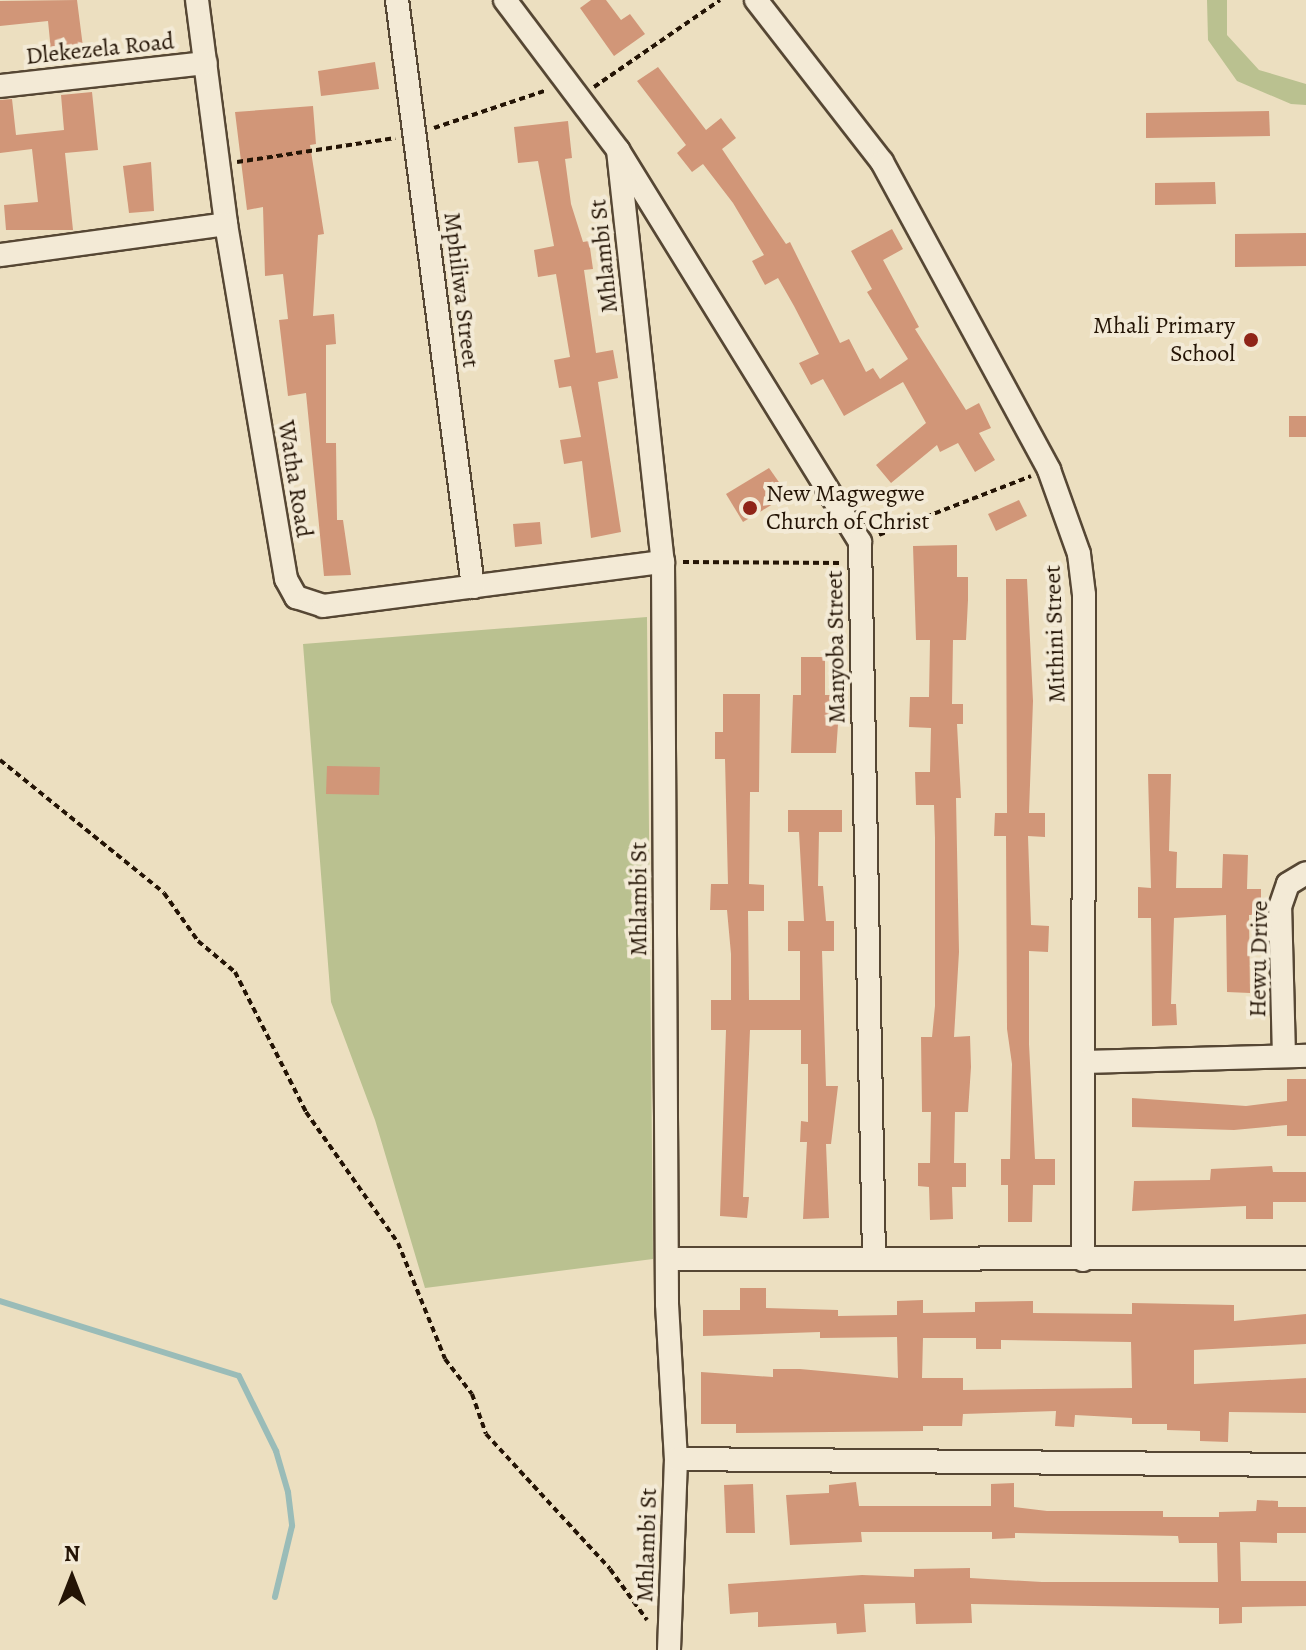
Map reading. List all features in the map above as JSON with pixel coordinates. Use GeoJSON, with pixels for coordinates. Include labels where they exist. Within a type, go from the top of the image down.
{"type":"FeatureCollection","features":[{"type":"Feature","properties":{"kind":"street","name":"Watha Road"},"geometry":{"type":"LineString","coordinates":[[197,0],[226,224],[286,579],[296,597],[323,606],[663,562]]}},
{"type":"Feature","properties":{"kind":"street","name":"Mphiliwa Street"},"geometry":{"type":"LineString","coordinates":[[397,0],[473,587]]}},
{"type":"Feature","properties":{"kind":"street","name":"Manyoba Street"},"geometry":{"type":"LineString","coordinates":[[505,0],[581,96],[618,150],[860,553],[874,1257]]}},
{"type":"Feature","properties":{"kind":"street","name":"Mithini Street"},"geometry":{"type":"LineString","coordinates":[[756,0],[882,162],[1049,470],[1079,554],[1084,595],[1086,1062],[1083,1260]]}},
{"type":"Feature","properties":{"kind":"street","name":"Dlekezela Road"},"geometry":{"type":"LineString","coordinates":[[0,86],[206,63]]}},
{"type":"Feature","properties":{"kind":"street","name":"Mhlambi St"},"geometry":{"type":"LineString","coordinates":[[618,150],[663,562],[667,1259],[676,1459],[669,1650]]}},
{"type":"Feature","properties":{"kind":"street"},"geometry":{"type":"LineString","coordinates":[[0,255],[226,224]]}},
{"type":"Feature","properties":{"kind":"street","name":"Hewu Drive"},"geometry":{"type":"LineString","coordinates":[[1295,1056],[1280,907],[1288,884],[1306,873]]}},
{"type":"Feature","properties":{"kind":"street"},"geometry":{"type":"LineString","coordinates":[[1086,1062],[1295,1056]]}},
{"type":"Feature","properties":{"kind":"street"},"geometry":{"type":"LineString","coordinates":[[667,1259],[1306,1258]]}},
{"type":"Feature","properties":{"kind":"street"},"geometry":{"type":"LineString","coordinates":[[676,1459],[1306,1465]]}},
{"type":"Feature","properties":{"kind":"path"},"geometry":{"type":"LineString","coordinates":[[581,96],[720,0]]}},
{"type":"Feature","properties":{"kind":"path"},"geometry":{"type":"LineString","coordinates":[[663,562],[860,553],[1049,470]]}},
{"type":"Feature","properties":{"kind":"path"},"geometry":{"type":"LineString","coordinates":[[0,760],[164,893],[198,941],[235,972],[306,1112],[398,1243],[445,1359],[472,1394],[486,1434],[610,1569],[652,1627]]}},
{"type":"Feature","properties":{"kind":"green space"},"geometry":{"type":"Polygon","coordinates":[[[1207,0],[1227,0],[1227,35],[1259,70],[1306,84],[1306,105],[1291,104],[1237,81],[1208,40],[1207,0]]]}},
{"type":"Feature","properties":{"kind":"green space"},"geometry":{"type":"Polygon","coordinates":[[[647,617],[653,1259],[425,1288],[375,1120],[331,1002],[303,644],[647,617]]]}},
{"type":"Feature","properties":{"kind":"building"},"geometry":{"type":"Polygon","coordinates":[[[77,0],[83,47],[51,51],[48,21],[0,26],[0,1],[77,0]]]}},
{"type":"Feature","properties":{"kind":"building"},"geometry":{"type":"Polygon","coordinates":[[[591,0],[606,0],[621,20],[630,14],[645,34],[614,56],[580,8],[591,0]]]}},
{"type":"Feature","properties":{"kind":"building"},"geometry":{"type":"Polygon","coordinates":[[[375,62],[379,89],[321,96],[318,71],[375,62]]]}},
{"type":"Feature","properties":{"kind":"building"},"geometry":{"type":"Polygon","coordinates":[[[658,67],[706,130],[721,118],[736,138],[722,149],[786,244],[790,242],[840,343],[849,339],[866,372],[873,368],[880,379],[908,359],[867,292],[872,289],[851,251],[892,229],[903,249],[883,260],[919,327],[915,329],[966,410],[979,403],[991,428],[979,433],[995,460],[975,472],[958,443],[940,452],[937,445],[891,483],[876,465],[926,423],[903,382],[844,416],[823,379],[811,385],[799,363],[819,354],[778,278],[765,285],[752,261],[764,255],[733,203],[703,164],[692,172],[677,153],[686,145],[637,81],[658,67]]]}},
{"type":"Feature","properties":{"kind":"building"},"geometry":{"type":"Polygon","coordinates":[[[92,92],[98,150],[65,153],[73,230],[6,230],[4,205],[38,202],[32,149],[0,153],[0,100],[12,99],[16,135],[64,130],[61,95],[92,92]]]}},
{"type":"Feature","properties":{"kind":"building"},"geometry":{"type":"Polygon","coordinates":[[[313,106],[316,144],[310,145],[324,234],[318,235],[313,316],[334,314],[336,344],[326,345],[326,443],[336,443],[337,520],[343,520],[351,575],[324,576],[306,393],[288,396],[279,320],[288,319],[283,274],[265,276],[263,207],[247,210],[235,112],[313,106]]]}},
{"type":"Feature","properties":{"kind":"building"},"geometry":{"type":"Polygon","coordinates":[[[1269,111],[1270,136],[1146,138],[1146,113],[1269,111]]]}},
{"type":"Feature","properties":{"kind":"building"},"geometry":{"type":"Polygon","coordinates":[[[568,121],[572,158],[565,159],[571,204],[583,242],[589,241],[593,269],[584,270],[596,353],[613,350],[618,378],[598,382],[621,532],[591,538],[582,461],[564,464],[560,440],[581,437],[571,386],[559,388],[554,360],[570,357],[556,274],[538,277],[534,250],[554,246],[538,161],[518,163],[514,127],[568,121]]]}},
{"type":"Feature","properties":{"kind":"building"},"geometry":{"type":"Polygon","coordinates":[[[151,162],[154,211],[129,213],[123,166],[151,162]]]}},
{"type":"Feature","properties":{"kind":"building"},"geometry":{"type":"Polygon","coordinates":[[[1215,182],[1216,204],[1155,205],[1155,183],[1215,182]]]}},
{"type":"Feature","properties":{"kind":"building"},"geometry":{"type":"Polygon","coordinates":[[[1306,233],[1306,266],[1235,267],[1235,234],[1306,233]]]}},
{"type":"Feature","properties":{"kind":"building"},"geometry":{"type":"Polygon","coordinates":[[[1289,416],[1306,416],[1306,437],[1289,437],[1289,416]]]}},
{"type":"Feature","properties":{"kind":"building","name":"New Magwegwe Church of Christ"},"geometry":{"type":"Polygon","coordinates":[[[769,468],[788,495],[743,522],[726,494],[769,468]]]}},
{"type":"Feature","properties":{"kind":"building"},"geometry":{"type":"Polygon","coordinates":[[[1019,500],[1027,516],[996,531],[988,514],[1019,500]]]}},
{"type":"Feature","properties":{"kind":"building"},"geometry":{"type":"Polygon","coordinates":[[[540,522],[542,544],[515,547],[513,524],[540,522]]]}},
{"type":"Feature","properties":{"kind":"building"},"geometry":{"type":"Polygon","coordinates":[[[957,545],[957,577],[968,577],[968,600],[966,640],[953,640],[952,704],[963,704],[963,724],[957,724],[961,798],[956,798],[959,952],[954,1037],[970,1036],[971,1067],[968,1112],[955,1112],[954,1163],[966,1163],[966,1187],[952,1187],[953,1219],[930,1220],[929,1187],[918,1186],[918,1163],[930,1163],[931,1112],[922,1112],[921,1037],[932,1037],[935,1006],[935,838],[934,805],[916,805],[915,772],[930,772],[931,728],[909,727],[910,697],[929,697],[930,640],[916,640],[913,546],[957,545]]]}},
{"type":"Feature","properties":{"kind":"building"},"geometry":{"type":"Polygon","coordinates":[[[1006,579],[1027,579],[1033,701],[1029,813],[1045,813],[1045,837],[1028,836],[1031,925],[1049,926],[1048,952],[1029,951],[1029,1044],[1035,1159],[1055,1159],[1055,1185],[1033,1185],[1032,1222],[1008,1222],[1008,1185],[1001,1185],[1001,1159],[1010,1159],[1012,1064],[1007,1029],[1006,836],[994,836],[995,813],[1007,813],[1006,579]]]}},
{"type":"Feature","properties":{"kind":"building"},"geometry":{"type":"Polygon","coordinates":[[[801,657],[825,657],[825,695],[840,695],[836,753],[791,753],[793,695],[801,695],[801,657]]]}},
{"type":"Feature","properties":{"kind":"building"},"geometry":{"type":"Polygon","coordinates":[[[723,694],[760,694],[759,792],[750,792],[749,884],[764,885],[764,911],[748,911],[749,1000],[800,1000],[800,951],[788,951],[788,921],[804,921],[799,832],[788,832],[788,810],[842,810],[842,832],[819,832],[818,886],[823,886],[826,921],[834,921],[834,951],[822,951],[826,1086],[838,1086],[831,1144],[826,1144],[829,1218],[803,1219],[807,1142],[800,1142],[801,1121],[808,1122],[808,1064],[801,1064],[801,1030],[750,1030],[743,1197],[749,1197],[747,1218],[720,1216],[726,1030],[711,1030],[711,1000],[731,1000],[731,954],[727,910],[710,910],[711,884],[728,884],[725,759],[715,759],[715,732],[723,732],[723,694]]]}},
{"type":"Feature","properties":{"kind":"building"},"geometry":{"type":"Polygon","coordinates":[[[327,766],[380,767],[379,795],[326,794],[327,766]]]}},
{"type":"Feature","properties":{"kind":"building"},"geometry":{"type":"Polygon","coordinates":[[[1148,774],[1171,774],[1169,851],[1177,852],[1176,888],[1222,888],[1223,854],[1248,855],[1247,889],[1261,889],[1261,915],[1249,915],[1250,993],[1227,992],[1226,915],[1174,918],[1171,1004],[1176,1004],[1177,1025],[1152,1026],[1151,918],[1138,918],[1138,887],[1151,888],[1148,774]]]}},
{"type":"Feature","properties":{"kind":"building"},"geometry":{"type":"Polygon","coordinates":[[[1287,1079],[1306,1079],[1306,1136],[1287,1136],[1287,1125],[1234,1130],[1132,1127],[1132,1098],[1246,1106],[1287,1101],[1287,1079]]]}},
{"type":"Feature","properties":{"kind":"building"},"geometry":{"type":"Polygon","coordinates":[[[1272,1166],[1273,1172],[1306,1172],[1306,1202],[1273,1202],[1273,1219],[1246,1219],[1246,1206],[1132,1211],[1134,1181],[1210,1180],[1211,1169],[1272,1166]]]}},
{"type":"Feature","properties":{"kind":"building"},"geometry":{"type":"Polygon","coordinates":[[[740,1288],[766,1288],[766,1308],[838,1310],[838,1316],[897,1315],[897,1301],[923,1300],[923,1313],[975,1312],[975,1302],[1033,1301],[1033,1313],[1132,1314],[1132,1303],[1234,1305],[1234,1321],[1306,1314],[1306,1344],[1194,1350],[1194,1384],[1306,1378],[1306,1413],[1229,1412],[1228,1442],[1200,1441],[1200,1431],[1167,1430],[1167,1424],[1132,1424],[1132,1418],[1075,1415],[1074,1427],[1055,1426],[1056,1411],[963,1414],[962,1426],[923,1426],[923,1431],[736,1433],[736,1424],[701,1424],[701,1372],[773,1377],[773,1369],[800,1369],[898,1378],[897,1337],[820,1338],[820,1332],[703,1336],[703,1310],[740,1310],[740,1288]],[[923,1338],[922,1378],[963,1378],[963,1390],[1132,1388],[1131,1342],[1001,1340],[1001,1349],[976,1349],[976,1338],[923,1338]]]}},
{"type":"Feature","properties":{"kind":"building"},"geometry":{"type":"Polygon","coordinates":[[[856,1482],[859,1506],[991,1506],[991,1484],[1014,1483],[1014,1507],[1047,1511],[1163,1511],[1163,1517],[1219,1517],[1219,1512],[1256,1511],[1257,1500],[1278,1501],[1278,1507],[1306,1507],[1306,1533],[1277,1533],[1277,1543],[1240,1542],[1241,1581],[1306,1581],[1306,1606],[1242,1607],[1242,1623],[1219,1624],[1219,1608],[971,1604],[972,1623],[916,1624],[915,1603],[864,1604],[866,1632],[837,1634],[836,1623],[758,1627],[758,1612],[730,1614],[728,1584],[862,1575],[914,1577],[914,1569],[970,1568],[970,1578],[1042,1582],[1218,1582],[1217,1543],[1179,1543],[1178,1536],[1015,1533],[1015,1538],[992,1539],[992,1532],[861,1532],[862,1542],[790,1545],[786,1495],[829,1493],[829,1485],[856,1482]]]}},
{"type":"Feature","properties":{"kind":"building"},"geometry":{"type":"Polygon","coordinates":[[[753,1484],[755,1533],[726,1533],[724,1485],[753,1484]]]}},
{"type":"Feature","properties":{"kind":"waterway"},"geometry":{"type":"LineString","coordinates":[[0,1301],[239,1376],[276,1451],[288,1492],[292,1526],[275,1597]]}},
{"type":"Feature","properties":{"kind":"place","name":"Mhali Primary School"},"geometry":{"type":"Point","coordinates":[1251,340]}},
{"type":"Feature","properties":{"kind":"place","name":"New Magwegwe Church of Christ"},"geometry":{"type":"Point","coordinates":[750,508]}}]}
